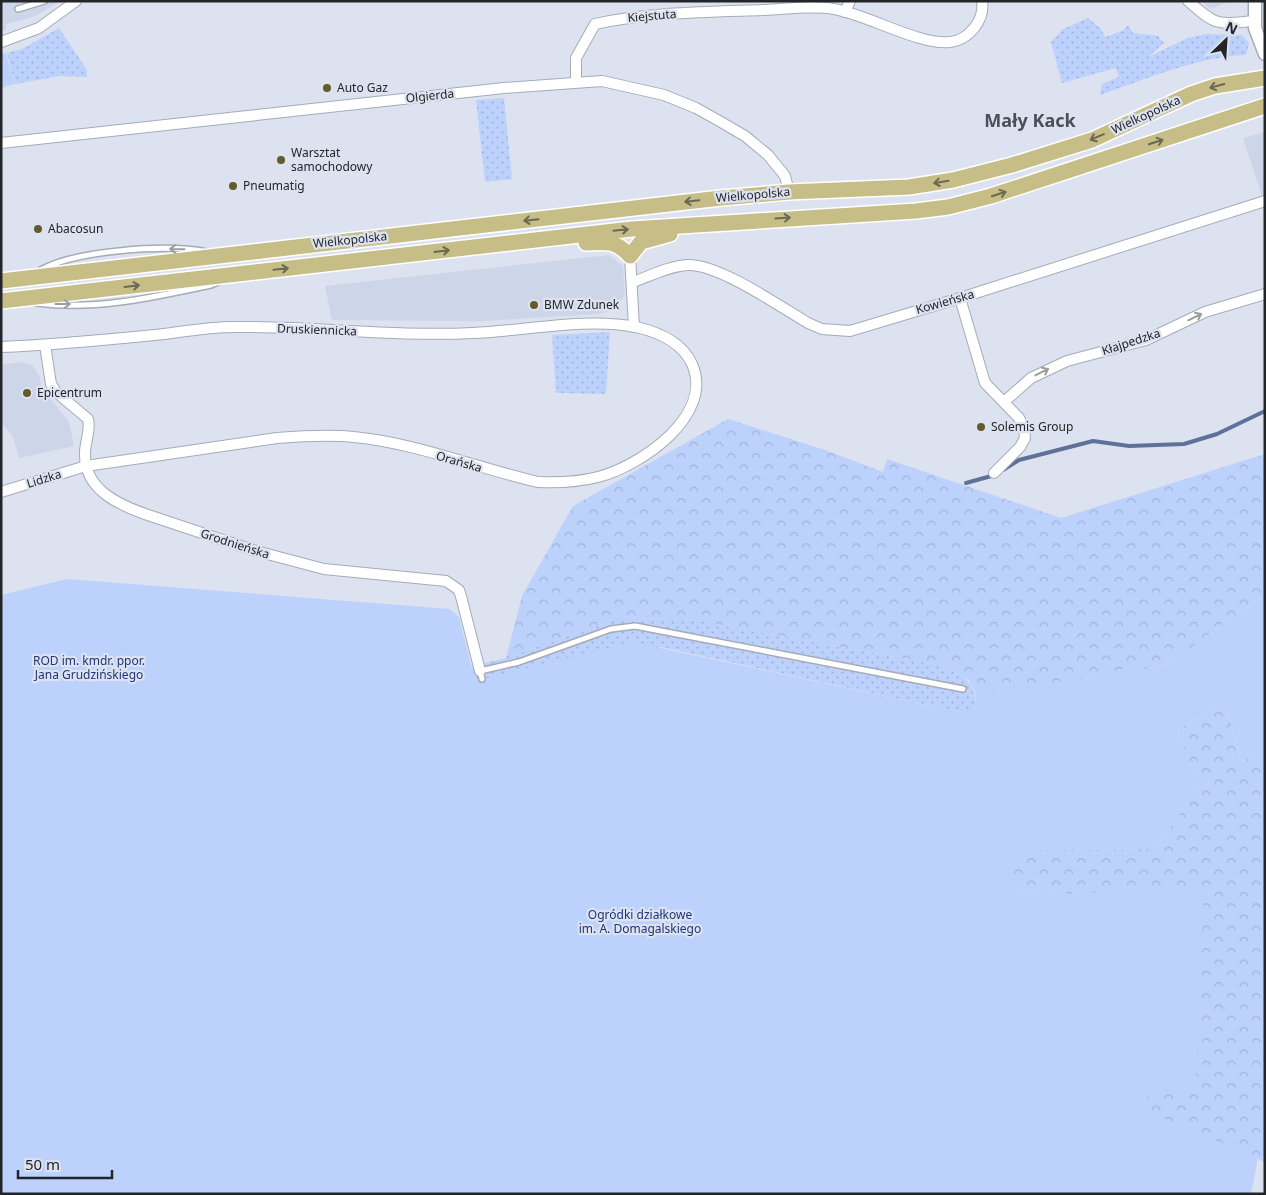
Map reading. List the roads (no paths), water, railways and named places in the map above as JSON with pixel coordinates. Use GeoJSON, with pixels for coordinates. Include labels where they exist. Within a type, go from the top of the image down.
{"type":"FeatureCollection","features":[{"type":"Feature","properties":{"kind":"main road","name":"Wielkopolska"},"geometry":{"type":"LineString","coordinates":[[1,280],[789,192],[909,187],[960,179],[1092,140],[1191,94],[1215,86],[1265,78]]}},
{"type":"Feature","properties":{"kind":"main road","name":"Wielkopolska"},"geometry":{"type":"LineString","coordinates":[[8,300],[632,229],[916,211],[948,207],[991,196],[1265,106]]}},
{"type":"Feature","properties":{"kind":"main road"},"geometry":{"type":"LineString","coordinates":[[525,241],[610,242],[621,245],[630,256],[641,242],[649,238],[724,222]]}},
{"type":"Feature","properties":{"kind":"street"},"geometry":{"type":"LineString","coordinates":[[1,42],[39,28],[76,1]]}},
{"type":"Feature","properties":{"kind":"street"},"geometry":{"type":"LineString","coordinates":[[845,12],[850,1]]}},
{"type":"Feature","properties":{"kind":"street","name":"Kiejstuta"},"geometry":{"type":"LineString","coordinates":[[576,82],[576,58],[595,24],[659,14],[816,8],[845,12],[943,43],[965,37],[974,28],[980,18],[982,1]]}},
{"type":"Feature","properties":{"kind":"street"},"geometry":{"type":"LineString","coordinates":[[1188,1],[1211,21],[1222,24],[1255,21]]}},
{"type":"Feature","properties":{"kind":"street"},"geometry":{"type":"LineString","coordinates":[[1255,1],[1257,35],[1265,54]]}},
{"type":"Feature","properties":{"kind":"street","name":"Olgierda"},"geometry":{"type":"LineString","coordinates":[[1,143],[576,82],[602,81],[664,94],[696,108],[745,136],[768,155],[785,176],[789,192]]}},
{"type":"Feature","properties":{"kind":"street","name":"Kowieńska"},"geometry":{"type":"LineString","coordinates":[[633,282],[674,268],[699,266],[719,272],[808,323],[835,331],[850,330],[960,298],[1265,202]]}},
{"type":"Feature","properties":{"kind":"street"},"geometry":{"type":"LineString","coordinates":[[630,256],[633,282],[634,327]]}},
{"type":"Feature","properties":{"kind":"street","name":"Kłajpedzka"},"geometry":{"type":"LineString","coordinates":[[1004,402],[1042,372],[1067,361],[1146,340],[1205,312],[1265,294]]}},
{"type":"Feature","properties":{"kind":"street"},"geometry":{"type":"LineString","coordinates":[[960,298],[985,383],[1020,418],[1024,428],[1025,438],[1020,447],[994,473]]}},
{"type":"Feature","properties":{"kind":"street","name":"Druskiennicka"},"geometry":{"type":"LineString","coordinates":[[1,347],[45,345],[230,327],[471,333],[600,324],[634,327]]}},
{"type":"Feature","properties":{"kind":"street","name":"Orańska"},"geometry":{"type":"LineString","coordinates":[[86,466],[277,438],[354,436],[410,448],[538,482],[558,483],[598,477],[618,470],[664,441],[679,426],[694,399],[695,376],[690,360],[666,337],[634,327]]}},
{"type":"Feature","properties":{"kind":"street"},"geometry":{"type":"LineString","coordinates":[[45,345],[51,384],[56,392],[80,410],[88,419],[89,430],[84,453],[86,466]]}},
{"type":"Feature","properties":{"kind":"street","name":"Lidzka"},"geometry":{"type":"LineString","coordinates":[[1,492],[86,466]]}},
{"type":"Feature","properties":{"kind":"street","name":"Grodnieńska"},"geometry":{"type":"LineString","coordinates":[[86,466],[102,493],[126,507],[256,551],[324,569],[446,581],[458,590],[462,600],[481,675]]}},
{"type":"Feature","properties":{"kind":"lane"},"geometry":{"type":"LineString","coordinates":[[18,9],[44,1]]}},
{"type":"Feature","properties":{"kind":"lane"},"geometry":{"type":"LineString","coordinates":[[481,675],[611,629],[634,626],[963,689]]}},
{"type":"Feature","properties":{"kind":"waterway"},"geometry":{"type":"LineString","coordinates":[[1003,470],[1019,460],[1093,441],[1129,446],[1184,444],[1217,434],[1265,411]]}},
{"type":"Feature","properties":{"kind":"waterway"},"geometry":{"type":"LineString","coordinates":[[966,483],[995,475]]}},
{"type":"Feature","properties":{"kind":"place","name":"Auto Gaz"},"geometry":{"type":"Point","coordinates":[327,88]}},
{"type":"Feature","properties":{"kind":"place","name":"Warsztat samochodowy"},"geometry":{"type":"Point","coordinates":[281,160]}},
{"type":"Feature","properties":{"kind":"place","name":"Pneumatig"},"geometry":{"type":"Point","coordinates":[233,186]}},
{"type":"Feature","properties":{"kind":"place","name":"Abacosun"},"geometry":{"type":"Point","coordinates":[38,229]}},
{"type":"Feature","properties":{"kind":"place","name":"BMW Zdunek"},"geometry":{"type":"Point","coordinates":[534,305]}},
{"type":"Feature","properties":{"kind":"place","name":"Epicentrum"},"geometry":{"type":"Point","coordinates":[27,393]}},
{"type":"Feature","properties":{"kind":"place","name":"Solemis Group"},"geometry":{"type":"Point","coordinates":[981,427]}},
{"type":"Feature","properties":{"kind":"district","name":"Mały Kack"},"geometry":{"type":"Point","coordinates":[1030,121]}},
{"type":"Feature","properties":{"kind":"park label","name":"ROD im. kmdr. ppor. Jana Grudzińskiego"},"geometry":{"type":"Point","coordinates":[89,668]}},
{"type":"Feature","properties":{"kind":"park label","name":"Ogródki działkowe im. A. Domagalskiego"},"geometry":{"type":"Point","coordinates":[640,922]}}]}
